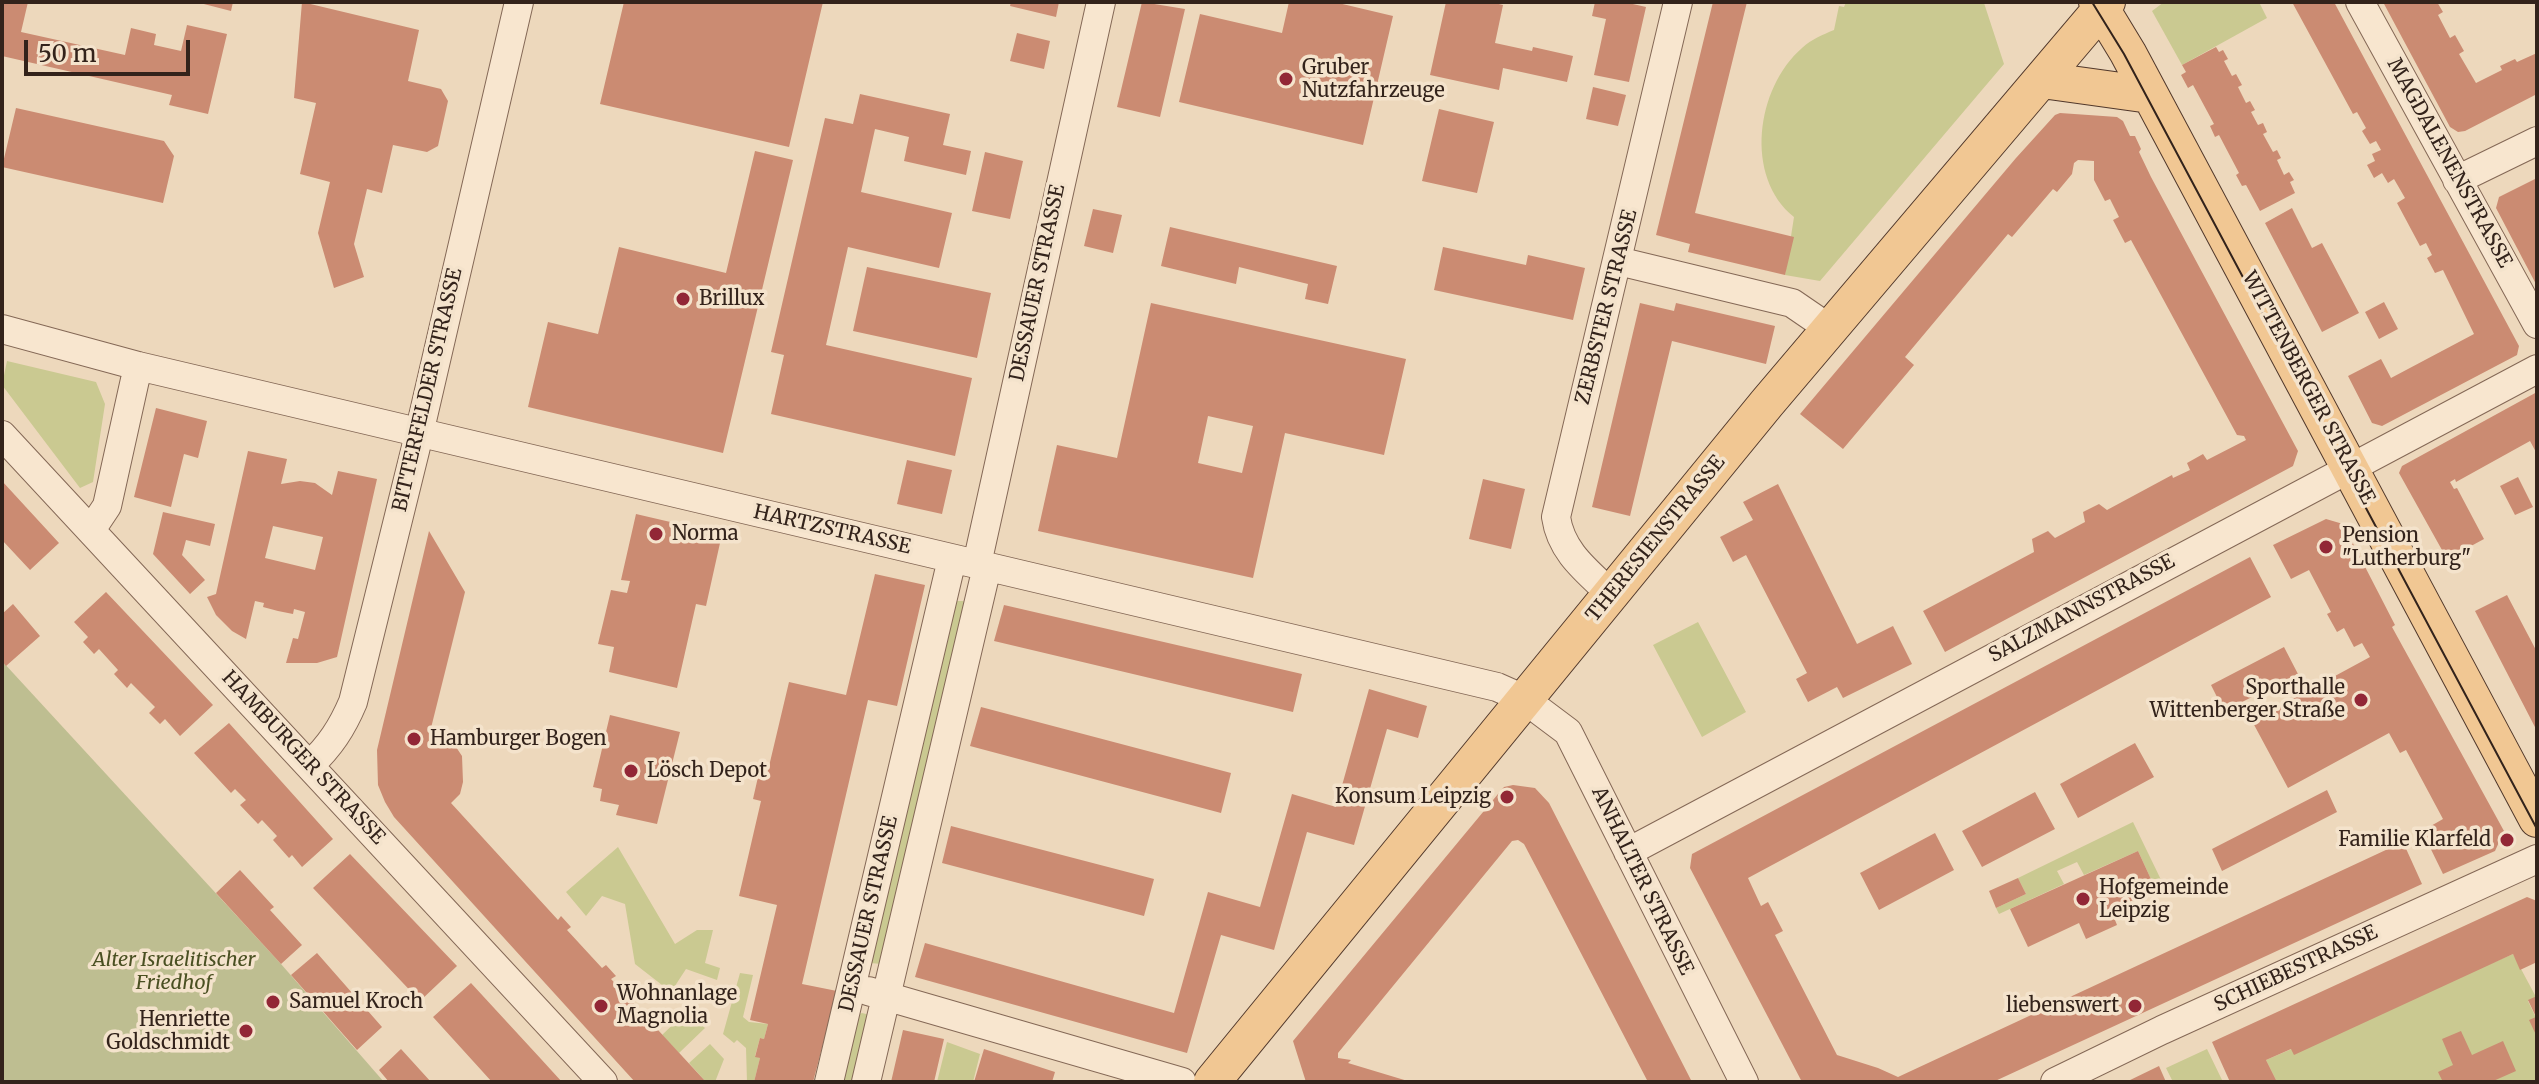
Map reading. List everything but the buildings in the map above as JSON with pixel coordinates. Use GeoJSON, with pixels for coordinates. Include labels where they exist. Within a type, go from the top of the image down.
{"type":"FeatureCollection","features":[{"type":"Feature","properties":{"kind":"main road","name":"THERESIENSTRASSE"},"geometry":{"type":"LineString","coordinates":[[1212,1082],[1524,699],[1830,329],[2042,80],[2102,4]]}},
{"type":"Feature","properties":{"kind":"main road","name":"WITTENBERGER STRASSE"},"geometry":{"type":"LineString","coordinates":[[2102,4],[2537,819]]}},
{"type":"Feature","properties":{"kind":"main road"},"geometry":{"type":"LineString","coordinates":[[2042,80],[2150,95]]}},
{"type":"Feature","properties":{"kind":"street","name":"BITTERFELDER STRASSE"},"geometry":{"type":"LineString","coordinates":[[310,765],[343,726],[353,702],[519,2]]}},
{"type":"Feature","properties":{"kind":"street","name":"DESSAUER STRASSE"},"geometry":{"type":"LineString","coordinates":[[866,1082],[972,563],[1101,2]]}},
{"type":"Feature","properties":{"kind":"street","name":"ZERBSTER STRASSE"},"geometry":{"type":"LineString","coordinates":[[1611,594],[1577,562],[1563,543],[1556,517],[1678,2]]}},
{"type":"Feature","properties":{"kind":"street","name":"MAGDALENENSTRASSE"},"geometry":{"type":"LineString","coordinates":[[2360,2],[2537,324]]}},
{"type":"Feature","properties":{"kind":"street"},"geometry":{"type":"LineString","coordinates":[[2457,180],[2537,141]]}},
{"type":"Feature","properties":{"kind":"street"},"geometry":{"type":"LineString","coordinates":[[1618,261],[1792,303],[1830,329]]}},
{"type":"Feature","properties":{"kind":"street","name":"HARTZSTRASSE"},"geometry":{"type":"LineString","coordinates":[[2,329],[138,366],[1497,687],[1524,699]]}},
{"type":"Feature","properties":{"kind":"street"},"geometry":{"type":"LineString","coordinates":[[91,530],[107,506],[138,366]]}},
{"type":"Feature","properties":{"kind":"street","name":"SALZMANNSTRASSE"},"geometry":{"type":"LineString","coordinates":[[1628,852],[2537,369]]}},
{"type":"Feature","properties":{"kind":"street","name":"HAMBURGER STRASSE"},"geometry":{"type":"LineString","coordinates":[[2,435],[603,1082]]}},
{"type":"Feature","properties":{"kind":"street","name":"DESSAUER STRASSE"},"geometry":{"type":"LineString","coordinates":[[829,1082],[852,987],[972,563]]}},
{"type":"Feature","properties":{"kind":"street","name":"ANHALTER STRASSE"},"geometry":{"type":"LineString","coordinates":[[1524,699],[1568,732],[1742,1081]]}},
{"type":"Feature","properties":{"kind":"street","name":"SCHIEBESTRASSE"},"geometry":{"type":"LineString","coordinates":[[2055,1082],[2537,859]]}},
{"type":"Feature","properties":{"kind":"street"},"geometry":{"type":"LineString","coordinates":[[852,987],[1182,1082]]}},
{"type":"Feature","properties":{"kind":"shaded area"},"geometry":{"type":"Polygon","coordinates":[[[1846,2],[1984,3],[2004,64],[1820,281],[1785,275],[1794,217],[1778,200],[1768,179],[1762,156],[1762,132],[1774,86],[1786,65],[1806,45],[1834,30],[1839,6],[1844,7],[1846,2]]]}},
{"type":"Feature","properties":{"kind":"shaded area"},"geometry":{"type":"Polygon","coordinates":[[[2164,2],[2259,2],[2267,18],[2182,65],[2152,11],[2164,2]]]}},
{"type":"Feature","properties":{"kind":"shaded area"},"geometry":{"type":"Polygon","coordinates":[[[7,361],[96,382],[105,404],[93,482],[80,488],[2,385],[7,361]]]}},
{"type":"Feature","properties":{"kind":"shaded area"},"geometry":{"type":"Polygon","coordinates":[[[963,601],[968,606],[882,964],[870,963],[949,605],[963,601]]]}},
{"type":"Feature","properties":{"kind":"shaded area"},"geometry":{"type":"Polygon","coordinates":[[[1698,622],[1746,712],[1702,737],[1653,645],[1698,622]]]}},
{"type":"Feature","properties":{"kind":"shaded area"},"geometry":{"type":"Polygon","coordinates":[[[2133,822],[2164,886],[2156,890],[2138,851],[2084,875],[2077,862],[2057,871],[2064,884],[1999,914],[1996,908],[2026,894],[2018,878],[2133,822]]]}},
{"type":"Feature","properties":{"kind":"shaded area"},"geometry":{"type":"Polygon","coordinates":[[[618,847],[675,944],[697,930],[713,930],[705,963],[720,968],[717,980],[686,969],[671,992],[635,964],[625,904],[602,896],[586,916],[566,892],[618,847]]]}},
{"type":"Feature","properties":{"kind":"shaded area"},"geometry":{"type":"Polygon","coordinates":[[[2513,954],[2536,997],[2528,1001],[2537,1020],[2537,1082],[2277,1082],[2266,1060],[2513,954]]]}},
{"type":"Feature","properties":{"kind":"shaded area"},"geometry":{"type":"Polygon","coordinates":[[[740,973],[753,975],[743,1017],[749,1022],[768,1024],[755,1056],[760,1058],[754,1082],[747,1082],[746,1048],[723,1034],[740,973]]]}},
{"type":"Feature","properties":{"kind":"shaded area"},"geometry":{"type":"Polygon","coordinates":[[[686,1012],[705,1028],[679,1053],[662,1035],[686,1012]]]}},
{"type":"Feature","properties":{"kind":"shaded area"},"geometry":{"type":"Polygon","coordinates":[[[862,1013],[870,1015],[863,1082],[835,1082],[853,1017],[862,1013]]]}},
{"type":"Feature","properties":{"kind":"shaded area"},"geometry":{"type":"Polygon","coordinates":[[[947,1042],[980,1054],[973,1082],[937,1082],[947,1042]]]}},
{"type":"Feature","properties":{"kind":"shaded area"},"geometry":{"type":"Polygon","coordinates":[[[710,1044],[724,1059],[715,1082],[706,1082],[689,1063],[710,1044]]]}},
{"type":"Feature","properties":{"kind":"shaded area"},"geometry":{"type":"Polygon","coordinates":[[[2207,1049],[2223,1082],[2173,1082],[2166,1068],[2207,1049]]]}},
{"type":"Feature","properties":{"kind":"green space","name":"Alter Israelitischer Friedhof"},"geometry":{"type":"Polygon","coordinates":[[[2,661],[281,964],[384,1082],[2,1082],[2,661]]]}},
{"type":"Feature","properties":{"kind":"tram line"},"geometry":{"type":"LineString","coordinates":[[2092,2],[2124,54],[2537,829]]}},
{"type":"Feature","properties":{"kind":"place","name":"Gruber Nutzfahrzeuge"},"geometry":{"type":"Point","coordinates":[1286,79]}},
{"type":"Feature","properties":{"kind":"place","name":"Brillux"},"geometry":{"type":"Point","coordinates":[683,299]}},
{"type":"Feature","properties":{"kind":"place","name":"Norma"},"geometry":{"type":"Point","coordinates":[656,534]}},
{"type":"Feature","properties":{"kind":"place","name":"Pension \"Lutherburg\""},"geometry":{"type":"Point","coordinates":[2326,547]}},
{"type":"Feature","properties":{"kind":"place","name":"Sporthalle Wittenberger Straße"},"geometry":{"type":"Point","coordinates":[2361,700]}},
{"type":"Feature","properties":{"kind":"place","name":"Hamburger Bogen"},"geometry":{"type":"Point","coordinates":[414,739]}},
{"type":"Feature","properties":{"kind":"place","name":"Lösch Depot"},"geometry":{"type":"Point","coordinates":[631,771]}},
{"type":"Feature","properties":{"kind":"place","name":"Konsum Leipzig"},"geometry":{"type":"Point","coordinates":[1507,797]}},
{"type":"Feature","properties":{"kind":"place","name":"Familie Klarfeld"},"geometry":{"type":"Point","coordinates":[2507,840]}},
{"type":"Feature","properties":{"kind":"place","name":"Hofgemeinde Leipzig"},"geometry":{"type":"Point","coordinates":[2083,899]}},
{"type":"Feature","properties":{"kind":"place","name":"Samuel Kroch"},"geometry":{"type":"Point","coordinates":[273,1002]}},
{"type":"Feature","properties":{"kind":"place","name":"Wohnanlage Magnolia"},"geometry":{"type":"Point","coordinates":[601,1006]}},
{"type":"Feature","properties":{"kind":"place","name":"liebenswert"},"geometry":{"type":"Point","coordinates":[2135,1006]}},
{"type":"Feature","properties":{"kind":"place","name":"Henriette Goldschmidt"},"geometry":{"type":"Point","coordinates":[246,1031]}}]}
